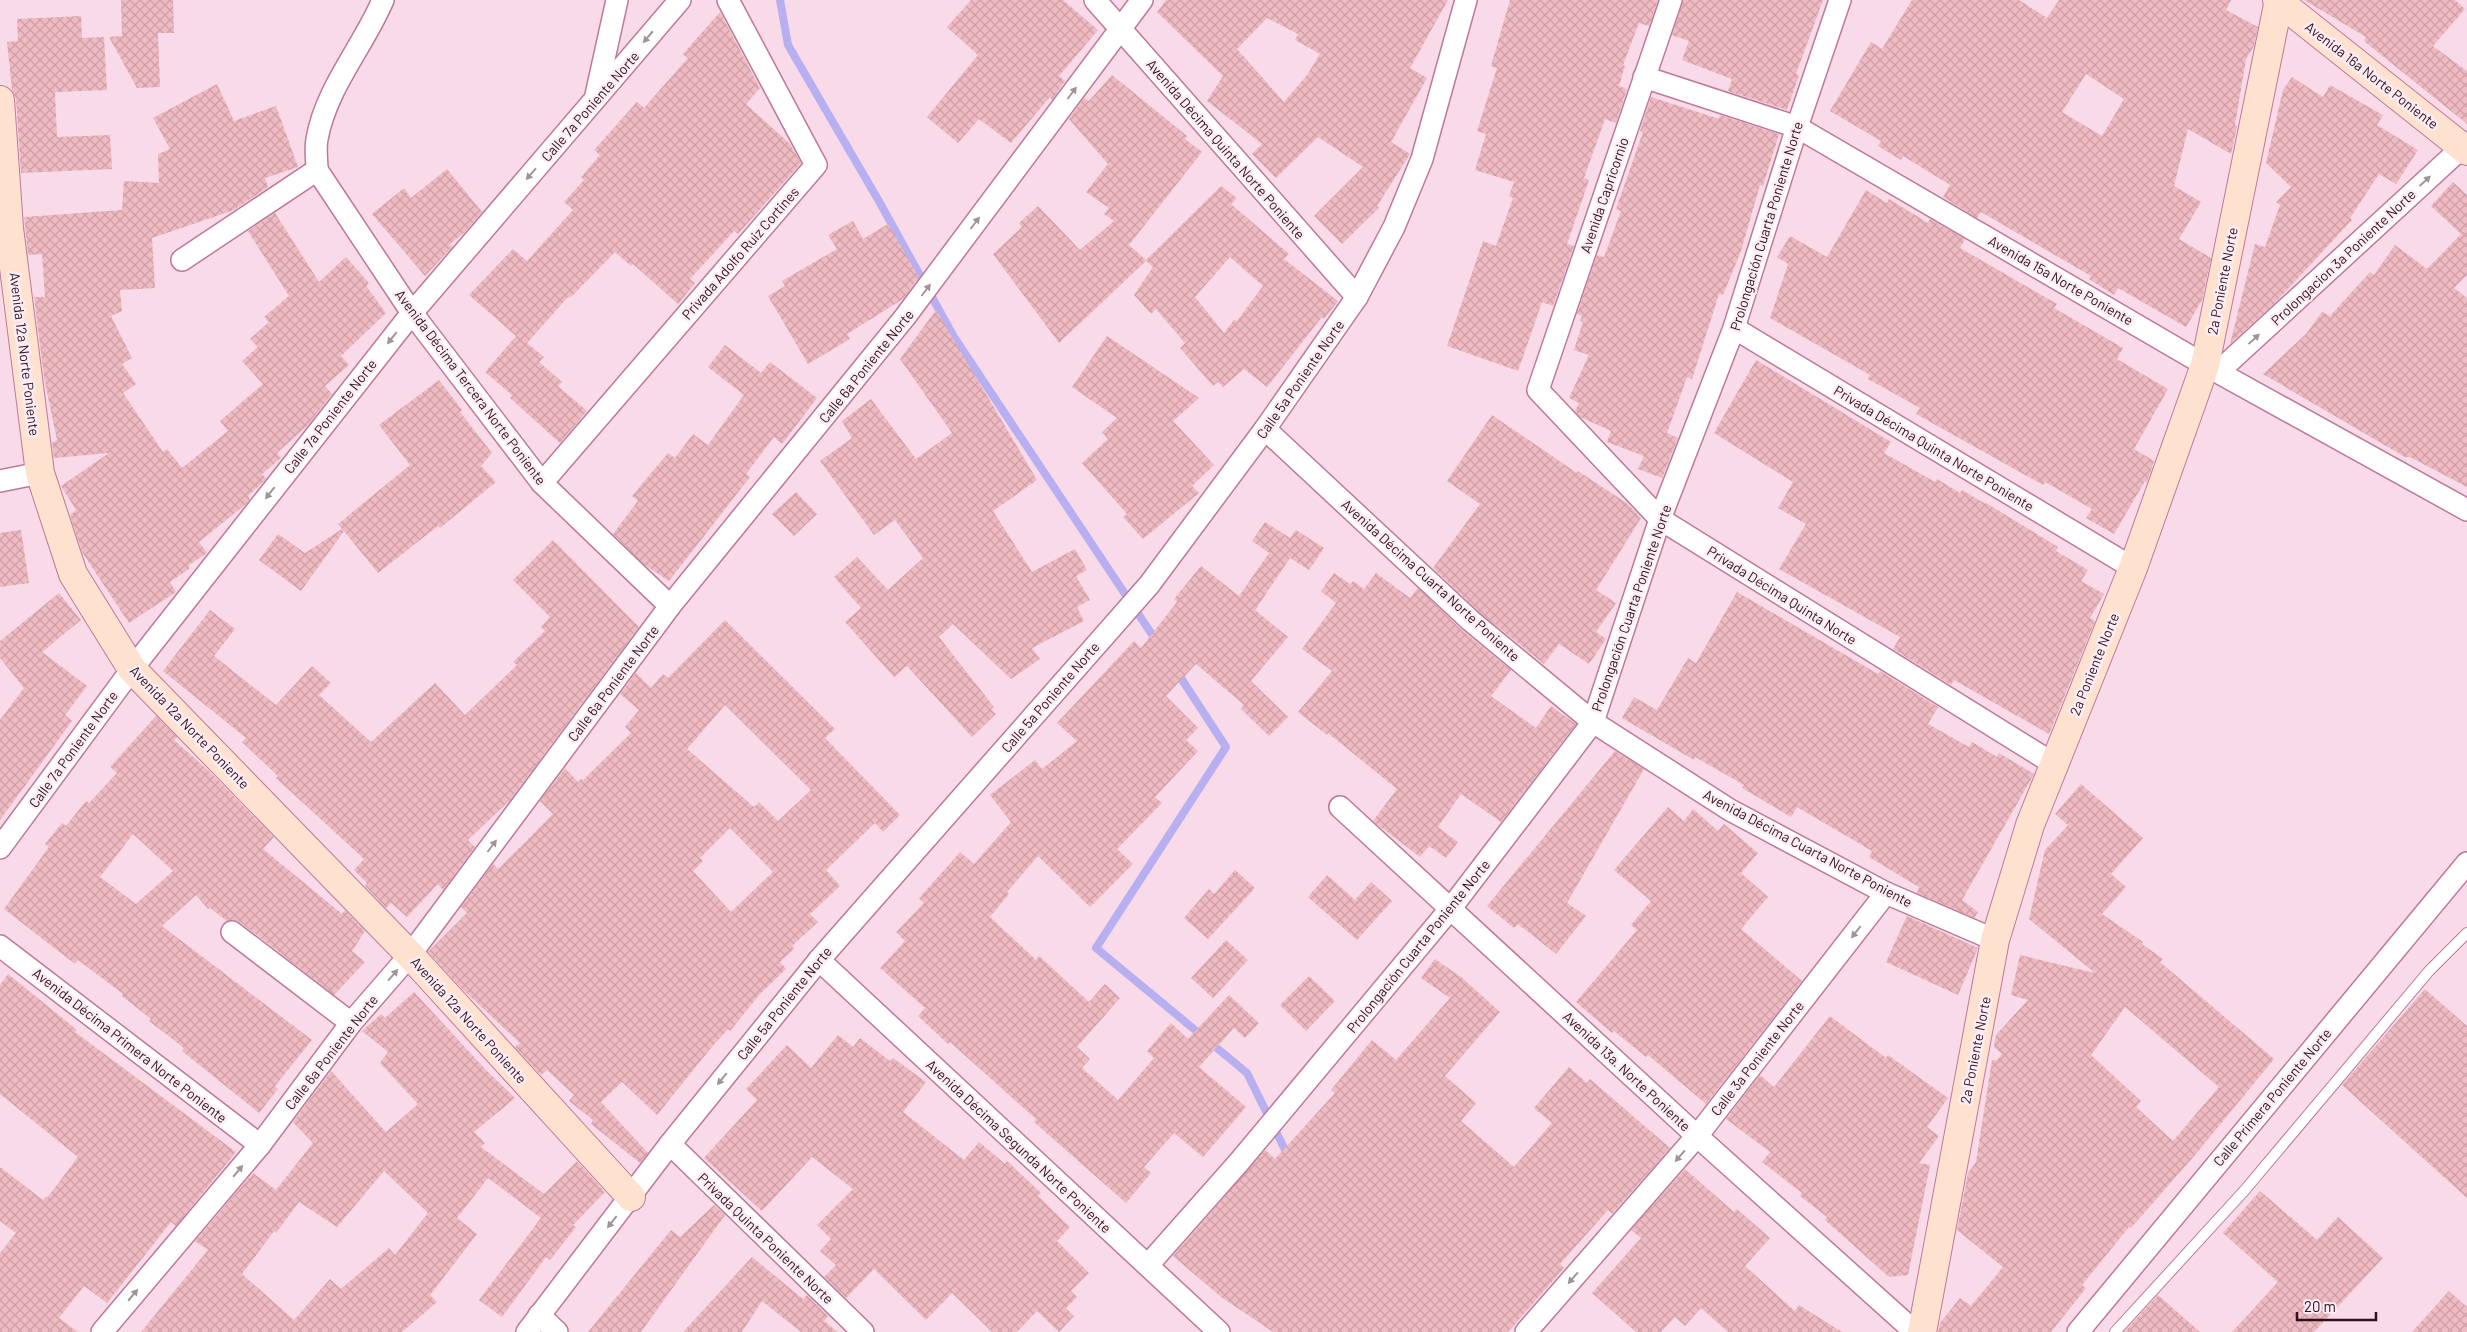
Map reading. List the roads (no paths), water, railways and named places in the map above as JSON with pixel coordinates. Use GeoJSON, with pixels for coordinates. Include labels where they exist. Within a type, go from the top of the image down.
{"type":"FeatureCollection","features":[{"type":"Feature","properties":{"kind":"street"},"geometry":{"type":"LineString","coordinates":[[182,260],[317,170],[317,140],[324,115],[340,78],[369,30],[383,0]]}},
{"type":"Feature","properties":{"kind":"street"},"geometry":{"type":"LineString","coordinates":[[596,99],[617,0]]}},
{"type":"Feature","properties":{"kind":"street","name":"Calle 7a Poniente Norte"},"geometry":{"type":"LineString","coordinates":[[0,848],[132,669],[412,313],[680,0]]}},
{"type":"Feature","properties":{"kind":"street","name":"Privada Adolfo Ruiz Cortines"},"geometry":{"type":"LineString","coordinates":[[542,483],[816,165],[728,0]]}},
{"type":"Feature","properties":{"kind":"street","name":"Avenida Décima Quinta Norte Poniente"},"geometry":{"type":"LineString","coordinates":[[1095,0],[1357,297]]}},
{"type":"Feature","properties":{"kind":"street","name":"Calle 6a Poniente Norte"},"geometry":{"type":"LineString","coordinates":[[102,1332],[260,1145],[351,1023],[410,955],[670,606],[905,318],[1142,0]]}},
{"type":"Feature","properties":{"kind":"street","name":"Calle 5a Poniente Norte"},"geometry":{"type":"LineString","coordinates":[[533,1324],[670,1144],[818,960],[1149,585],[1265,429],[1357,297],[1394,227],[1422,159],[1466,0]]}},
{"type":"Feature","properties":{"kind":"street","name":"Avenida Capricornio"},"geometry":{"type":"LineString","coordinates":[[1538,390],[1671,0]]}},
{"type":"Feature","properties":{"kind":"street","name":"Prolongación Cuarta Poniente Norte"},"geometry":{"type":"LineString","coordinates":[[1148,1265],[1280,1114],[1451,908],[1593,722],[1660,519],[1734,328],[1797,127],[1840,0]]}},
{"type":"Feature","properties":{"kind":"street","name":"Avenida 16a Norte Poniente"},"geometry":{"type":"LineString","coordinates":[[2278,0],[2465,147]]}},
{"type":"Feature","properties":{"kind":"street","name":"2a Poniente Norte"},"geometry":{"type":"LineString","coordinates":[[1922,1332],[1995,940],[2030,824],[2212,368],[2278,0]]}},
{"type":"Feature","properties":{"kind":"street","name":"Avenida 15a Norte Poniente"},"geometry":{"type":"LineString","coordinates":[[1644,77],[1797,127],[2212,368],[2467,510]]}},
{"type":"Feature","properties":{"kind":"street","name":"Avenida 12a Norte Poniente"},"geometry":{"type":"LineString","coordinates":[[0,100],[5,229],[40,474],[74,574],[132,669],[410,955],[631,1197]]}},
{"type":"Feature","properties":{"kind":"street","name":"Prolongacion 3a Poniente Norte"},"geometry":{"type":"LineString","coordinates":[[2212,368],[2465,147]]}},
{"type":"Feature","properties":{"kind":"street","name":"Avenida Décima Tercera Norte Poniente"},"geometry":{"type":"LineString","coordinates":[[317,170],[412,313],[542,483],[670,606]]}},
{"type":"Feature","properties":{"kind":"street","name":"Privada Décima Quinta Norte Poniente"},"geometry":{"type":"LineString","coordinates":[[1734,328],[2133,568]]}},
{"type":"Feature","properties":{"kind":"street","name":"Privada Décima Quinta Norte"},"geometry":{"type":"LineString","coordinates":[[1538,390],[1660,519],[2054,764]]}},
{"type":"Feature","properties":{"kind":"street","name":"Avenida Décima Cuarta Norte Poniente"},"geometry":{"type":"LineString","coordinates":[[1265,429],[1471,621],[1593,722],[1730,810],[1886,893],[1995,940]]}},
{"type":"Feature","properties":{"kind":"street"},"geometry":{"type":"LineString","coordinates":[[0,481],[40,474]]}},
{"type":"Feature","properties":{"kind":"street","name":"Avenida 13a. Norte Poniente"},"geometry":{"type":"LineString","coordinates":[[1340,807],[1697,1136],[1915,1332]]}},
{"type":"Feature","properties":{"kind":"street","name":"Calle Primera Poniente Norte"},"geometry":{"type":"LineString","coordinates":[[2078,1332],[2467,863]]}},
{"type":"Feature","properties":{"kind":"street","name":"Calle 3a Poniente Norte"},"geometry":{"type":"LineString","coordinates":[[1526,1332],[1697,1136],[1886,893]]}},
{"type":"Feature","properties":{"kind":"street"},"geometry":{"type":"LineString","coordinates":[[232,932],[351,1023]]}},
{"type":"Feature","properties":{"kind":"street","name":"Avenida Décima Primera Norte Poniente"},"geometry":{"type":"LineString","coordinates":[[0,946],[260,1145]]}},
{"type":"Feature","properties":{"kind":"street","name":"Avenida Décima Segunda Norte Poniente"},"geometry":{"type":"LineString","coordinates":[[818,960],[1219,1332]]}},
{"type":"Feature","properties":{"kind":"street","name":"Privada Quinta Poniente Norte"},"geometry":{"type":"LineString","coordinates":[[670,1144],[863,1332]]}},
{"type":"Feature","properties":{"kind":"street"},"geometry":{"type":"LineString","coordinates":[[533,1324],[557,1332]]}},
{"type":"Feature","properties":{"kind":"lane"},"geometry":{"type":"LineString","coordinates":[[2115,1332],[2244,1191],[2429,971],[2467,933]]}},
{"type":"Feature","properties":{"kind":"waterway"},"geometry":{"type":"LineString","coordinates":[[780,0],[788,45],[880,203],[954,337],[1157,642]]}},
{"type":"Feature","properties":{"kind":"waterway"},"geometry":{"type":"LineString","coordinates":[[1177,672],[1226,747],[1096,948],[1247,1073],[1289,1158]]}}]}
